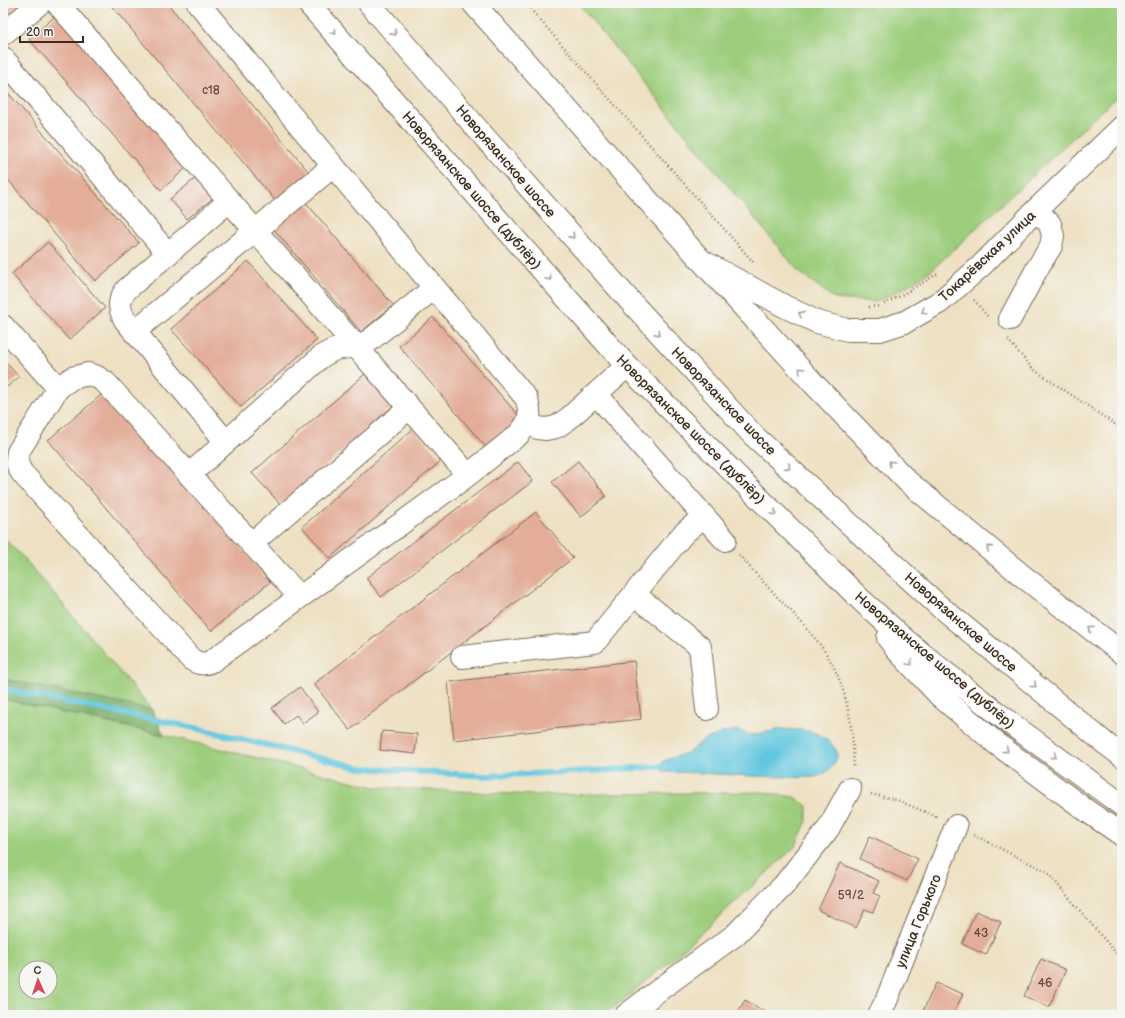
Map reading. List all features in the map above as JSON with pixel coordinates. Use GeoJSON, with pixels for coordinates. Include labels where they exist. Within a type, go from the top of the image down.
{"type":"FeatureCollection","features":[{"type":"Feature","properties":{"kind":"main road"},"geometry":{"type":"LineString","coordinates":[[3,34],[40,3]]}},
{"type":"Feature","properties":{"kind":"main road"},"geometry":{"type":"LineString","coordinates":[[57,3],[468,475]]}},
{"type":"Feature","properties":{"kind":"main road"},"geometry":{"type":"LineString","coordinates":[[198,3],[526,398],[530,409],[528,422],[518,435],[468,475],[212,661],[207,664],[201,664],[191,659],[18,466],[17,459],[21,445],[58,388],[72,378],[80,375],[88,374],[105,382],[300,597]]}},
{"type":"Feature","properties":{"kind":"main road","name":"Новорязанское шоссе (дублёр)"},"geometry":{"type":"LineString","coordinates":[[308,3],[627,366],[860,600],[947,674],[1014,726],[1122,805]]}},
{"type":"Feature","properties":{"kind":"main road","name":"Новорязанское шоссе"},"geometry":{"type":"LineString","coordinates":[[369,3],[480,132],[589,255],[753,435],[939,606],[1122,756]]}},
{"type":"Feature","properties":{"kind":"main road"},"geometry":{"type":"LineString","coordinates":[[473,3],[699,258],[814,384],[907,480],[1024,577],[1122,652]]}},
{"type":"Feature","properties":{"kind":"main road"},"geometry":{"type":"LineString","coordinates":[[3,58],[168,254]]}},
{"type":"Feature","properties":{"kind":"main road","name":"Токарёвская улица"},"geometry":{"type":"LineString","coordinates":[[699,258],[786,307],[816,322],[848,330],[880,330],[906,322],[940,302],[981,266],[1036,210],[1122,127]]}},
{"type":"Feature","properties":{"kind":"main road"},"geometry":{"type":"LineString","coordinates":[[134,332],[333,166]]}},
{"type":"Feature","properties":{"kind":"main road"},"geometry":{"type":"LineString","coordinates":[[226,442],[124,320],[120,312],[120,304],[122,296],[127,289],[229,201]]}},
{"type":"Feature","properties":{"kind":"main road"},"geometry":{"type":"LineString","coordinates":[[1004,327],[1052,241],[1053,236],[1050,224],[1036,210]]}},
{"type":"Feature","properties":{"kind":"main road"},"geometry":{"type":"LineString","coordinates":[[189,475],[322,356],[335,349],[355,346],[369,341],[434,288]]}},
{"type":"Feature","properties":{"kind":"main road"},"geometry":{"type":"LineString","coordinates":[[3,326],[58,388]]}},
{"type":"Feature","properties":{"kind":"main road"},"geometry":{"type":"LineString","coordinates":[[528,422],[538,428],[546,429],[556,427],[568,419],[627,366]]}},
{"type":"Feature","properties":{"kind":"main road"},"geometry":{"type":"LineString","coordinates":[[596,394],[725,540]]}},
{"type":"Feature","properties":{"kind":"main road"},"geometry":{"type":"LineString","coordinates":[[251,544],[409,408]]}},
{"type":"Feature","properties":{"kind":"main road"},"geometry":{"type":"LineString","coordinates":[[462,657],[595,642],[683,534],[704,516]]}},
{"type":"Feature","properties":{"kind":"main road"},"geometry":{"type":"LineString","coordinates":[[634,594],[700,647],[707,708]]}},
{"type":"Feature","properties":{"kind":"main road"},"geometry":{"type":"LineString","coordinates":[[860,600],[896,649],[940,696],[997,744],[1122,835]]}},
{"type":"Feature","properties":{"kind":"main road"},"geometry":{"type":"LineString","coordinates":[[626,1015],[735,935],[789,879],[828,829],[850,789]]}},
{"type":"Feature","properties":{"kind":"main road","name":"улица Горького"},"geometry":{"type":"LineString","coordinates":[[879,1015],[886,1001],[956,826]]}},
{"type":"Feature","properties":{"kind":"path"},"geometry":{"type":"LineString","coordinates":[[525,3],[759,268]]}},
{"type":"Feature","properties":{"kind":"path"},"geometry":{"type":"LineString","coordinates":[[866,307],[881,306],[939,273]]}},
{"type":"Feature","properties":{"kind":"path"},"geometry":{"type":"LineString","coordinates":[[973,298],[1004,327],[1033,369],[1122,429]]}},
{"type":"Feature","properties":{"kind":"path"},"geometry":{"type":"LineString","coordinates":[[725,540],[820,644],[833,665],[842,686],[853,736],[854,771],[850,789],[897,800],[956,826],[1047,872],[1122,960]]}},
{"type":"Feature","properties":{"kind":"green space"},"geometry":{"type":"Polygon","coordinates":[[[578,3],[1122,3],[1122,92],[933,269],[904,288],[875,302],[835,299],[798,271],[578,3]]]}},
{"type":"Feature","properties":{"kind":"green space"},"geometry":{"type":"Polygon","coordinates":[[[3,538],[23,557],[152,710],[3,679],[3,538]]]}},
{"type":"Feature","properties":{"kind":"green space"},"geometry":{"type":"Polygon","coordinates":[[[3,679],[152,710],[164,735],[3,699],[3,679]]]}},
{"type":"Feature","properties":{"kind":"green space"},"geometry":{"type":"Polygon","coordinates":[[[3,699],[164,735],[375,787],[536,795],[763,792],[794,797],[807,806],[807,821],[795,847],[665,966],[604,1015],[3,1015],[3,699]]]}},
{"type":"Feature","properties":{"kind":"water"},"geometry":{"type":"Polygon","coordinates":[[[782,729],[809,731],[827,740],[834,747],[837,753],[833,766],[822,775],[813,777],[664,772],[659,767],[664,761],[689,752],[704,740],[722,733],[737,730],[751,735],[782,729]]]}},
{"type":"Feature","properties":{"kind":"building"},"geometry":{"type":"Polygon","coordinates":[[[3,3],[35,3],[3,23],[3,3]]]}},
{"type":"Feature","properties":{"kind":"building"},"geometry":{"type":"Polygon","coordinates":[[[109,3],[167,3],[313,177],[279,205],[109,3]]]}},
{"type":"Feature","properties":{"kind":"building"},"geometry":{"type":"Polygon","coordinates":[[[62,10],[193,162],[161,190],[29,39],[62,10]]]}},
{"type":"Feature","properties":{"kind":"building"},"geometry":{"type":"Polygon","coordinates":[[[3,87],[139,243],[95,281],[3,174],[3,87]]]}},
{"type":"Feature","properties":{"kind":"building"},"geometry":{"type":"Polygon","coordinates":[[[202,173],[219,193],[187,219],[170,199],[202,173]]]}},
{"type":"Feature","properties":{"kind":"building"},"geometry":{"type":"Polygon","coordinates":[[[303,199],[393,305],[361,332],[271,226],[303,199]]]}},
{"type":"Feature","properties":{"kind":"building"},"geometry":{"type":"Polygon","coordinates":[[[48,242],[105,308],[69,340],[12,274],[48,242]]]}},
{"type":"Feature","properties":{"kind":"building"},"geometry":{"type":"Polygon","coordinates":[[[248,261],[317,340],[241,407],[171,329],[248,261]]]}},
{"type":"Feature","properties":{"kind":"building"},"geometry":{"type":"Polygon","coordinates":[[[433,317],[524,422],[490,452],[399,346],[433,317]]]}},
{"type":"Feature","properties":{"kind":"building"},"geometry":{"type":"Polygon","coordinates":[[[3,359],[19,377],[3,390],[3,359]]]}},
{"type":"Feature","properties":{"kind":"building"},"geometry":{"type":"Polygon","coordinates":[[[365,374],[393,406],[281,505],[252,473],[365,374]]]}},
{"type":"Feature","properties":{"kind":"building"},"geometry":{"type":"Polygon","coordinates":[[[107,390],[270,582],[211,631],[48,440],[107,390]]]}},
{"type":"Feature","properties":{"kind":"building"},"geometry":{"type":"Polygon","coordinates":[[[414,428],[442,460],[330,558],[302,527],[414,428]]]}},
{"type":"Feature","properties":{"kind":"building"},"geometry":{"type":"Polygon","coordinates":[[[578,461],[606,496],[581,517],[552,482],[578,461]]]}},
{"type":"Feature","properties":{"kind":"building"},"geometry":{"type":"Polygon","coordinates":[[[518,462],[533,481],[381,597],[366,578],[518,462]]]}},
{"type":"Feature","properties":{"kind":"building"},"geometry":{"type":"Polygon","coordinates":[[[536,512],[573,558],[350,730],[314,684],[536,512]]]}},
{"type":"Feature","properties":{"kind":"building"},"geometry":{"type":"Polygon","coordinates":[[[634,661],[641,719],[454,740],[448,682],[634,661]]]}},
{"type":"Feature","properties":{"kind":"building"},"geometry":{"type":"Polygon","coordinates":[[[300,687],[318,712],[303,723],[296,715],[284,724],[272,708],[300,687]]]}},
{"type":"Feature","properties":{"kind":"building"},"geometry":{"type":"Polygon","coordinates":[[[382,731],[417,734],[415,754],[380,750],[382,731]]]}},
{"type":"Feature","properties":{"kind":"building"},"geometry":{"type":"Polygon","coordinates":[[[870,836],[918,859],[907,881],[860,859],[870,836]]]}},
{"type":"Feature","properties":{"kind":"building"},"geometry":{"type":"Polygon","coordinates":[[[840,863],[879,881],[873,893],[880,896],[873,912],[865,909],[856,928],[818,910],[840,863]]]}},
{"type":"Feature","properties":{"kind":"building"},"geometry":{"type":"Polygon","coordinates":[[[976,911],[1001,922],[986,955],[962,944],[976,911]]]}},
{"type":"Feature","properties":{"kind":"building"},"geometry":{"type":"Polygon","coordinates":[[[1041,959],[1066,970],[1049,1007],[1024,996],[1041,959]]]}},
{"type":"Feature","properties":{"kind":"building"},"geometry":{"type":"Polygon","coordinates":[[[936,983],[963,994],[953,1015],[921,1015],[936,983]]]}},
{"type":"Feature","properties":{"kind":"building"},"geometry":{"type":"Polygon","coordinates":[[[745,1000],[770,1015],[736,1015],[745,1000]]]}},
{"type":"Feature","properties":{"kind":"waterway"},"geometry":{"type":"LineString","coordinates":[[3,689],[200,729],[361,768],[487,776],[666,766]]}}]}
